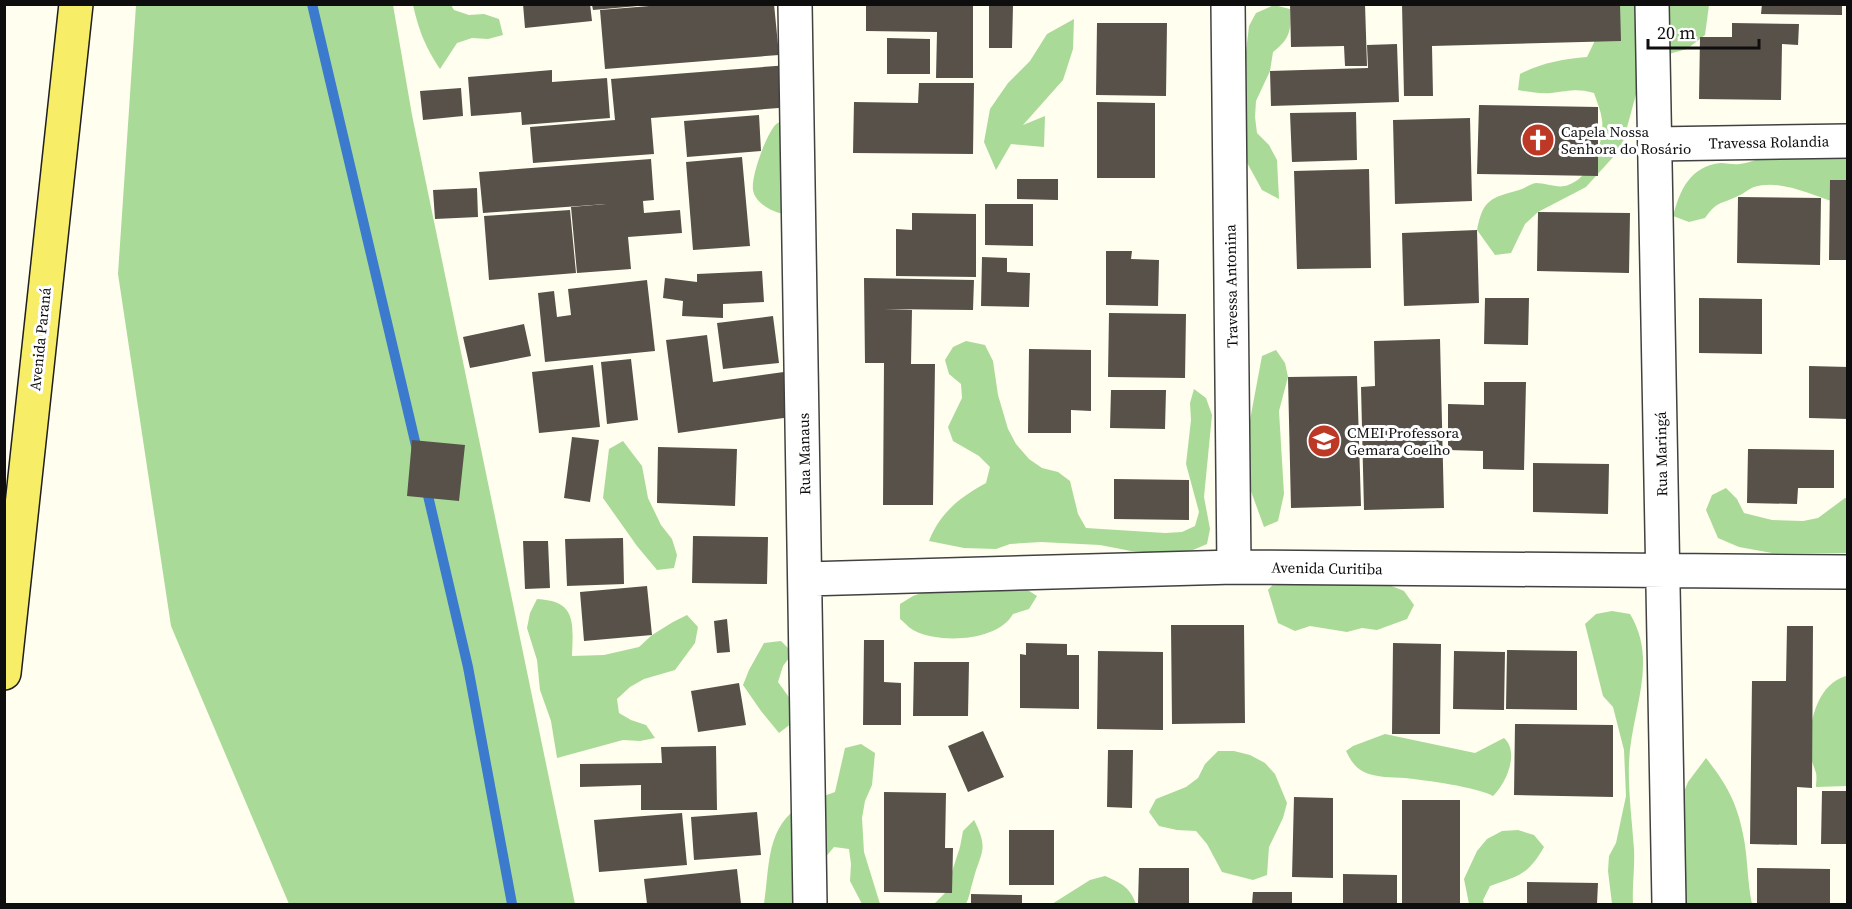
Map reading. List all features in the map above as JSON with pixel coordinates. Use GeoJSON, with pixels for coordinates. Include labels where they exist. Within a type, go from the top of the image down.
{"type":"FeatureCollection","features":[{"type":"Feature","properties":{"kind":"main road","name":"Avenida Paraná"},"geometry":{"type":"LineString","coordinates":[[4,673],[76,4]]}},
{"type":"Feature","properties":{"kind":"street","name":"Rua Manaus"},"geometry":{"type":"LineString","coordinates":[[795,4],[810,904]]}},
{"type":"Feature","properties":{"kind":"street","name":"Travessa Antonina"},"geometry":{"type":"LineString","coordinates":[[1228,4],[1234,567]]}},
{"type":"Feature","properties":{"kind":"street","name":"Rua Maringá"},"geometry":{"type":"LineString","coordinates":[[1652,4],[1669,904]]}},
{"type":"Feature","properties":{"kind":"street","name":"Travessa Rolandia"},"geometry":{"type":"LineString","coordinates":[[1654,144],[1848,141]]}},
{"type":"Feature","properties":{"kind":"street","name":"Avenida Curitiba"},"geometry":{"type":"LineString","coordinates":[[806,579],[1234,567],[1848,572]]}},
{"type":"Feature","properties":{"kind":"green space"},"geometry":{"type":"Polygon","coordinates":[[[136,5],[393,5],[412,115],[575,904],[289,904],[171,626],[118,274],[136,5]]]}},
{"type":"Feature","properties":{"kind":"green space"},"geometry":{"type":"Polygon","coordinates":[[[413,5],[451,5],[454,10],[469,15],[484,14],[499,19],[503,35],[488,39],[472,38],[457,43],[440,69],[423,38],[413,5]]]}},
{"type":"Feature","properties":{"kind":"green space"},"geometry":{"type":"Polygon","coordinates":[[[1274,5],[1290,9],[1290,28],[1287,38],[1273,52],[1270,71],[1256,101],[1255,117],[1257,133],[1269,145],[1277,160],[1279,199],[1262,190],[1239,148],[1242,86],[1249,26],[1256,13],[1274,5]]]}},
{"type":"Feature","properties":{"kind":"green space"},"geometry":{"type":"Polygon","coordinates":[[[1619,5],[1709,5],[1705,35],[1687,49],[1672,53],[1645,72],[1638,87],[1623,142],[1615,155],[1586,187],[1538,212],[1525,224],[1511,253],[1495,255],[1477,230],[1482,212],[1490,201],[1534,184],[1561,186],[1576,181],[1589,167],[1601,138],[1601,117],[1594,93],[1577,90],[1543,93],[1518,90],[1520,74],[1552,62],[1587,57],[1602,26],[1619,5]]]}},
{"type":"Feature","properties":{"kind":"green space"},"geometry":{"type":"Polygon","coordinates":[[[1074,19],[1073,49],[1063,80],[1023,125],[1045,116],[1044,147],[1011,144],[996,170],[984,142],[990,109],[1008,83],[1030,61],[1047,34],[1074,19]]]}},
{"type":"Feature","properties":{"kind":"green space"},"geometry":{"type":"Polygon","coordinates":[[[785,121],[785,214],[775,212],[761,203],[754,195],[753,184],[759,158],[770,133],[779,122],[785,121]]]}},
{"type":"Feature","properties":{"kind":"green space"},"geometry":{"type":"Polygon","coordinates":[[[1767,155],[1847,157],[1847,188],[1835,202],[1785,186],[1764,185],[1752,188],[1720,204],[1713,208],[1705,218],[1689,222],[1673,216],[1683,189],[1694,174],[1701,169],[1721,163],[1735,164],[1754,161],[1767,155]]]}},
{"type":"Feature","properties":{"kind":"green space"},"geometry":{"type":"Polygon","coordinates":[[[966,341],[985,345],[993,361],[998,395],[1008,429],[1016,444],[1029,459],[1042,468],[1058,472],[1070,481],[1078,514],[1086,528],[1165,533],[1182,532],[1195,526],[1199,512],[1186,464],[1191,420],[1190,403],[1194,389],[1206,398],[1212,415],[1204,497],[1210,529],[1207,544],[1176,554],[1131,551],[1100,545],[1041,542],[1010,544],[996,549],[964,548],[929,541],[945,514],[968,494],[986,483],[990,467],[979,456],[953,441],[948,427],[962,398],[961,384],[949,374],[945,360],[953,347],[966,341]]]}},
{"type":"Feature","properties":{"kind":"green space"},"geometry":{"type":"Polygon","coordinates":[[[1276,350],[1285,363],[1288,377],[1279,411],[1284,494],[1278,521],[1264,527],[1248,483],[1247,436],[1262,356],[1276,350]]]}},
{"type":"Feature","properties":{"kind":"green space"},"geometry":{"type":"Polygon","coordinates":[[[623,441],[642,466],[648,498],[661,525],[672,539],[677,555],[674,568],[657,570],[603,498],[609,449],[623,441]]]}},
{"type":"Feature","properties":{"kind":"green space"},"geometry":{"type":"Polygon","coordinates":[[[1726,488],[1737,499],[1744,513],[1772,520],[1803,521],[1818,518],[1847,498],[1847,553],[1772,553],[1739,547],[1718,538],[1706,510],[1712,495],[1726,488]]]}},
{"type":"Feature","properties":{"kind":"green space"},"geometry":{"type":"Polygon","coordinates":[[[1372,578],[1404,591],[1414,605],[1407,619],[1377,630],[1362,628],[1347,632],[1310,626],[1295,631],[1278,623],[1268,590],[1278,579],[1372,578]]]}},
{"type":"Feature","properties":{"kind":"green space"},"geometry":{"type":"Polygon","coordinates":[[[1026,589],[1037,596],[1029,609],[1013,614],[1006,623],[982,635],[939,638],[915,631],[900,619],[900,604],[930,590],[1026,589]]]}},
{"type":"Feature","properties":{"kind":"green space"},"geometry":{"type":"Polygon","coordinates":[[[537,599],[559,604],[566,609],[572,624],[572,656],[604,655],[639,647],[652,635],[687,615],[698,627],[695,643],[675,670],[644,679],[630,687],[617,699],[619,713],[646,725],[655,738],[640,741],[623,740],[557,758],[551,721],[540,690],[537,660],[527,628],[530,613],[537,599]]]}},
{"type":"Feature","properties":{"kind":"green space"},"geometry":{"type":"Polygon","coordinates":[[[1612,611],[1630,614],[1638,632],[1642,650],[1641,687],[1629,762],[1634,856],[1633,904],[1612,904],[1608,871],[1609,856],[1616,843],[1626,796],[1624,750],[1613,707],[1603,696],[1585,624],[1596,614],[1612,611]]]}},
{"type":"Feature","properties":{"kind":"green space"},"geometry":{"type":"Polygon","coordinates":[[[781,641],[793,653],[783,666],[778,682],[796,707],[792,723],[779,733],[743,685],[764,643],[781,641]]]}},
{"type":"Feature","properties":{"kind":"green space"},"geometry":{"type":"Polygon","coordinates":[[[1846,676],[1847,786],[1816,787],[1810,740],[1816,706],[1828,687],[1836,680],[1846,676]]]}},
{"type":"Feature","properties":{"kind":"green space"},"geometry":{"type":"Polygon","coordinates":[[[1385,734],[1475,753],[1504,738],[1511,751],[1509,768],[1498,791],[1493,796],[1463,787],[1379,776],[1361,770],[1353,763],[1346,751],[1385,734]]]}},
{"type":"Feature","properties":{"kind":"green space"},"geometry":{"type":"Polygon","coordinates":[[[861,744],[875,753],[872,785],[865,801],[862,818],[864,852],[880,904],[862,904],[850,881],[849,849],[834,847],[824,859],[820,904],[764,904],[772,848],[782,823],[804,804],[835,792],[845,748],[861,744]]]}},
{"type":"Feature","properties":{"kind":"green space"},"geometry":{"type":"Polygon","coordinates":[[[1218,751],[1234,751],[1250,755],[1265,763],[1275,774],[1287,803],[1283,818],[1269,847],[1267,875],[1253,880],[1222,872],[1207,844],[1196,831],[1159,826],[1149,812],[1156,799],[1186,787],[1198,778],[1205,764],[1218,751]]]}},
{"type":"Feature","properties":{"kind":"green space"},"geometry":{"type":"Polygon","coordinates":[[[1706,758],[1734,802],[1745,843],[1752,904],[1673,904],[1675,813],[1688,782],[1706,758]]]}},
{"type":"Feature","properties":{"kind":"green space"},"geometry":{"type":"Polygon","coordinates":[[[974,820],[983,845],[966,904],[934,904],[945,893],[963,831],[974,820]]]}},
{"type":"Feature","properties":{"kind":"green space"},"geometry":{"type":"Polygon","coordinates":[[[1518,830],[1534,835],[1544,847],[1538,857],[1522,873],[1490,886],[1483,900],[1484,904],[1469,904],[1464,879],[1477,851],[1487,839],[1502,831],[1518,830]]]}},
{"type":"Feature","properties":{"kind":"green space"},"geometry":{"type":"Polygon","coordinates":[[[1105,876],[1124,886],[1131,893],[1136,904],[1052,904],[1090,880],[1105,876]]]}},
{"type":"Feature","properties":{"kind":"building"},"geometry":{"type":"Polygon","coordinates":[[[523,4],[590,4],[592,21],[525,28],[523,4]]]}},
{"type":"Feature","properties":{"kind":"building"},"geometry":{"type":"Polygon","coordinates":[[[674,4],[774,4],[779,55],[605,69],[600,10],[674,4]]]}},
{"type":"Feature","properties":{"kind":"building"},"geometry":{"type":"Polygon","coordinates":[[[866,4],[973,4],[973,78],[936,78],[937,32],[866,31],[866,4]]]}},
{"type":"Feature","properties":{"kind":"building"},"geometry":{"type":"Polygon","coordinates":[[[1290,4],[1365,4],[1367,66],[1345,66],[1344,46],[1291,47],[1290,4]]]}},
{"type":"Feature","properties":{"kind":"building"},"geometry":{"type":"Polygon","coordinates":[[[1402,4],[1620,4],[1621,41],[1432,46],[1433,96],[1404,96],[1402,4]]]}},
{"type":"Feature","properties":{"kind":"building"},"geometry":{"type":"Polygon","coordinates":[[[1762,4],[1842,4],[1842,15],[1761,14],[1762,4]]]}},
{"type":"Feature","properties":{"kind":"building"},"geometry":{"type":"Polygon","coordinates":[[[592,5],[638,5],[638,6],[593,10],[592,5]]]}},
{"type":"Feature","properties":{"kind":"building"},"geometry":{"type":"Polygon","coordinates":[[[989,5],[1013,6],[1012,48],[989,48],[989,5]]]}},
{"type":"Feature","properties":{"kind":"building"},"geometry":{"type":"Polygon","coordinates":[[[1097,23],[1167,23],[1166,96],[1096,95],[1097,23]]]}},
{"type":"Feature","properties":{"kind":"building"},"geometry":{"type":"Polygon","coordinates":[[[1732,23],[1799,24],[1798,45],[1782,44],[1781,100],[1699,99],[1700,37],[1732,37],[1732,23]]]}},
{"type":"Feature","properties":{"kind":"building"},"geometry":{"type":"Polygon","coordinates":[[[887,38],[930,39],[930,74],[887,74],[887,38]]]}},
{"type":"Feature","properties":{"kind":"building"},"geometry":{"type":"Polygon","coordinates":[[[1397,44],[1399,102],[1271,106],[1270,71],[1368,68],[1367,45],[1397,44]]]}},
{"type":"Feature","properties":{"kind":"building"},"geometry":{"type":"Polygon","coordinates":[[[789,65],[792,107],[651,118],[654,154],[533,163],[530,127],[615,120],[611,79],[789,65]]]}},
{"type":"Feature","properties":{"kind":"building"},"geometry":{"type":"Polygon","coordinates":[[[552,70],[552,82],[607,78],[610,118],[522,125],[521,112],[471,116],[468,77],[552,70]]]}},
{"type":"Feature","properties":{"kind":"building"},"geometry":{"type":"Polygon","coordinates":[[[919,83],[974,83],[973,154],[853,153],[854,102],[918,103],[919,83]]]}},
{"type":"Feature","properties":{"kind":"building"},"geometry":{"type":"Polygon","coordinates":[[[461,88],[463,116],[423,120],[420,91],[461,88]]]}},
{"type":"Feature","properties":{"kind":"building"},"geometry":{"type":"Polygon","coordinates":[[[1097,102],[1155,103],[1155,178],[1097,178],[1097,102]]]}},
{"type":"Feature","properties":{"kind":"building","name":"Capela Nossa Senhora do Rosário"},"geometry":{"type":"Polygon","coordinates":[[[1479,105],[1598,107],[1598,176],[1477,174],[1479,105]]]}},
{"type":"Feature","properties":{"kind":"building"},"geometry":{"type":"Polygon","coordinates":[[[1356,112],[1357,160],[1292,162],[1290,113],[1356,112]]]}},
{"type":"Feature","properties":{"kind":"building"},"geometry":{"type":"Polygon","coordinates":[[[759,115],[761,151],[687,157],[684,121],[759,115]]]}},
{"type":"Feature","properties":{"kind":"building"},"geometry":{"type":"Polygon","coordinates":[[[1470,118],[1472,201],[1395,204],[1393,120],[1470,118]]]}},
{"type":"Feature","properties":{"kind":"building"},"geometry":{"type":"Polygon","coordinates":[[[742,157],[750,246],[693,250],[686,162],[742,157]]]}},
{"type":"Feature","properties":{"kind":"building"},"geometry":{"type":"Polygon","coordinates":[[[651,159],[654,200],[643,201],[644,213],[680,210],[682,233],[628,237],[631,269],[577,273],[571,207],[606,204],[483,213],[479,172],[651,159]]]}},
{"type":"Feature","properties":{"kind":"building"},"geometry":{"type":"Polygon","coordinates":[[[1369,169],[1371,268],[1297,269],[1294,171],[1369,169]]]}},
{"type":"Feature","properties":{"kind":"building"},"geometry":{"type":"Polygon","coordinates":[[[1017,179],[1058,179],[1058,200],[1017,199],[1017,179]]]}},
{"type":"Feature","properties":{"kind":"building"},"geometry":{"type":"Polygon","coordinates":[[[1830,180],[1848,180],[1848,260],[1829,260],[1830,180]]]}},
{"type":"Feature","properties":{"kind":"building"},"geometry":{"type":"Polygon","coordinates":[[[477,188],[478,217],[435,219],[433,190],[477,188]]]}},
{"type":"Feature","properties":{"kind":"building"},"geometry":{"type":"Polygon","coordinates":[[[1738,197],[1821,198],[1820,265],[1737,263],[1738,197]]]}},
{"type":"Feature","properties":{"kind":"building"},"geometry":{"type":"Polygon","coordinates":[[[985,204],[1033,204],[1033,246],[985,245],[985,204]]]}},
{"type":"Feature","properties":{"kind":"building"},"geometry":{"type":"Polygon","coordinates":[[[570,210],[576,273],[489,280],[484,216],[570,210]]]}},
{"type":"Feature","properties":{"kind":"building"},"geometry":{"type":"Polygon","coordinates":[[[1538,212],[1630,213],[1629,273],[1537,271],[1538,212]]]}},
{"type":"Feature","properties":{"kind":"building"},"geometry":{"type":"Polygon","coordinates":[[[912,213],[976,214],[976,277],[896,276],[896,229],[912,230],[912,213]]]}},
{"type":"Feature","properties":{"kind":"building"},"geometry":{"type":"Polygon","coordinates":[[[1477,230],[1479,303],[1404,306],[1402,233],[1477,230]]]}},
{"type":"Feature","properties":{"kind":"building"},"geometry":{"type":"Polygon","coordinates":[[[1106,251],[1132,251],[1131,259],[1159,260],[1158,306],[1106,305],[1106,251]]]}},
{"type":"Feature","properties":{"kind":"building"},"geometry":{"type":"Polygon","coordinates":[[[982,257],[1007,258],[1007,272],[1030,273],[1029,307],[981,306],[982,257]]]}},
{"type":"Feature","properties":{"kind":"building"},"geometry":{"type":"Polygon","coordinates":[[[762,271],[764,302],[723,304],[723,318],[682,316],[683,301],[663,298],[665,278],[697,282],[697,274],[762,271]]]}},
{"type":"Feature","properties":{"kind":"building"},"geometry":{"type":"Polygon","coordinates":[[[864,278],[974,280],[973,310],[884,309],[912,310],[911,364],[935,364],[933,505],[883,505],[884,363],[865,363],[864,278]]]}},
{"type":"Feature","properties":{"kind":"building"},"geometry":{"type":"Polygon","coordinates":[[[647,280],[655,351],[545,362],[538,293],[554,291],[557,317],[571,315],[568,289],[647,280]]]}},
{"type":"Feature","properties":{"kind":"building"},"geometry":{"type":"Polygon","coordinates":[[[1485,298],[1529,298],[1528,345],[1484,344],[1485,298]]]}},
{"type":"Feature","properties":{"kind":"building"},"geometry":{"type":"Polygon","coordinates":[[[1699,298],[1762,299],[1762,354],[1699,353],[1699,298]]]}},
{"type":"Feature","properties":{"kind":"building"},"geometry":{"type":"Polygon","coordinates":[[[1109,313],[1186,314],[1185,378],[1108,377],[1109,313]]]}},
{"type":"Feature","properties":{"kind":"building"},"geometry":{"type":"Polygon","coordinates":[[[773,316],[779,363],[723,369],[717,323],[773,316]]]}},
{"type":"Feature","properties":{"kind":"building"},"geometry":{"type":"Polygon","coordinates":[[[524,324],[531,356],[470,368],[463,337],[524,324]]]}},
{"type":"Feature","properties":{"kind":"building"},"geometry":{"type":"Polygon","coordinates":[[[707,335],[713,382],[791,371],[798,416],[678,433],[666,340],[707,335]]]}},
{"type":"Feature","properties":{"kind":"building"},"geometry":{"type":"Polygon","coordinates":[[[1440,339],[1444,508],[1364,510],[1361,387],[1375,386],[1374,341],[1440,339]]]}},
{"type":"Feature","properties":{"kind":"building"},"geometry":{"type":"Polygon","coordinates":[[[1029,349],[1091,350],[1091,411],[1071,410],[1071,433],[1028,433],[1029,349]]]}},
{"type":"Feature","properties":{"kind":"building"},"geometry":{"type":"Polygon","coordinates":[[[631,359],[638,420],[607,424],[601,362],[631,359]]]}},
{"type":"Feature","properties":{"kind":"building"},"geometry":{"type":"Polygon","coordinates":[[[593,365],[600,427],[539,433],[532,372],[593,365]]]}},
{"type":"Feature","properties":{"kind":"building"},"geometry":{"type":"Polygon","coordinates":[[[1809,366],[1848,367],[1848,419],[1809,418],[1809,366]]]}},
{"type":"Feature","properties":{"kind":"building","name":"CMEI Professora Gemara Coelho"},"geometry":{"type":"Polygon","coordinates":[[[1357,376],[1361,506],[1291,508],[1288,377],[1357,376]]]}},
{"type":"Feature","properties":{"kind":"building"},"geometry":{"type":"Polygon","coordinates":[[[1484,382],[1526,382],[1524,470],[1483,469],[1483,451],[1448,450],[1448,404],[1484,405],[1484,382]]]}},
{"type":"Feature","properties":{"kind":"building"},"geometry":{"type":"Polygon","coordinates":[[[1111,390],[1166,390],[1165,429],[1110,428],[1111,390]]]}},
{"type":"Feature","properties":{"kind":"building"},"geometry":{"type":"Polygon","coordinates":[[[572,437],[599,440],[590,502],[564,498],[572,437]]]}},
{"type":"Feature","properties":{"kind":"building"},"geometry":{"type":"Polygon","coordinates":[[[412,440],[465,445],[459,501],[407,496],[412,440]]]}},
{"type":"Feature","properties":{"kind":"building"},"geometry":{"type":"Polygon","coordinates":[[[658,447],[737,449],[735,506],[657,503],[658,447]]]}},
{"type":"Feature","properties":{"kind":"building"},"geometry":{"type":"Polygon","coordinates":[[[1748,449],[1834,450],[1834,488],[1798,488],[1797,504],[1747,503],[1748,449]]]}},
{"type":"Feature","properties":{"kind":"building"},"geometry":{"type":"Polygon","coordinates":[[[1533,463],[1609,464],[1608,514],[1533,512],[1533,463]]]}},
{"type":"Feature","properties":{"kind":"building"},"geometry":{"type":"Polygon","coordinates":[[[1114,479],[1189,480],[1189,520],[1114,519],[1114,479]]]}},
{"type":"Feature","properties":{"kind":"building"},"geometry":{"type":"Polygon","coordinates":[[[693,536],[768,537],[767,584],[692,583],[693,536]]]}},
{"type":"Feature","properties":{"kind":"building"},"geometry":{"type":"Polygon","coordinates":[[[623,538],[624,584],[567,586],[565,539],[623,538]]]}},
{"type":"Feature","properties":{"kind":"building"},"geometry":{"type":"Polygon","coordinates":[[[523,541],[548,541],[550,588],[525,589],[523,541]]]}},
{"type":"Feature","properties":{"kind":"building"},"geometry":{"type":"Polygon","coordinates":[[[647,586],[652,635],[584,641],[580,592],[647,586]]]}},
{"type":"Feature","properties":{"kind":"building"},"geometry":{"type":"Polygon","coordinates":[[[727,619],[730,652],[717,653],[714,621],[727,619]]]}},
{"type":"Feature","properties":{"kind":"building"},"geometry":{"type":"Polygon","coordinates":[[[1171,625],[1244,625],[1245,723],[1172,724],[1171,625]]]}},
{"type":"Feature","properties":{"kind":"building"},"geometry":{"type":"Polygon","coordinates":[[[1787,626],[1813,626],[1812,788],[1797,787],[1797,845],[1750,844],[1752,681],[1786,681],[1787,626]]]}},
{"type":"Feature","properties":{"kind":"building"},"geometry":{"type":"Polygon","coordinates":[[[864,640],[884,640],[884,682],[901,683],[901,725],[863,725],[864,640]]]}},
{"type":"Feature","properties":{"kind":"building"},"geometry":{"type":"Polygon","coordinates":[[[1026,643],[1067,644],[1067,655],[1079,655],[1079,709],[1020,708],[1020,654],[1026,655],[1026,643]]]}},
{"type":"Feature","properties":{"kind":"building"},"geometry":{"type":"Polygon","coordinates":[[[1393,643],[1441,644],[1440,734],[1392,734],[1393,643]]]}},
{"type":"Feature","properties":{"kind":"building"},"geometry":{"type":"Polygon","coordinates":[[[1507,650],[1577,651],[1577,710],[1506,709],[1507,650]]]}},
{"type":"Feature","properties":{"kind":"building"},"geometry":{"type":"Polygon","coordinates":[[[1098,651],[1163,652],[1163,730],[1097,729],[1098,651]]]}},
{"type":"Feature","properties":{"kind":"building"},"geometry":{"type":"Polygon","coordinates":[[[1454,651],[1505,652],[1504,710],[1453,709],[1454,651]]]}},
{"type":"Feature","properties":{"kind":"building"},"geometry":{"type":"Polygon","coordinates":[[[914,662],[969,662],[968,716],[913,716],[914,662]]]}},
{"type":"Feature","properties":{"kind":"building"},"geometry":{"type":"Polygon","coordinates":[[[739,683],[746,725],[698,732],[691,691],[739,683]]]}},
{"type":"Feature","properties":{"kind":"building"},"geometry":{"type":"Polygon","coordinates":[[[1515,724],[1613,725],[1613,797],[1514,795],[1515,724]]]}},
{"type":"Feature","properties":{"kind":"building"},"geometry":{"type":"Polygon","coordinates":[[[983,731],[1004,777],[968,792],[948,746],[983,731]]]}},
{"type":"Feature","properties":{"kind":"building"},"geometry":{"type":"Polygon","coordinates":[[[716,746],[717,810],[641,810],[641,785],[580,787],[580,764],[662,763],[661,747],[716,746]]]}},
{"type":"Feature","properties":{"kind":"building"},"geometry":{"type":"Polygon","coordinates":[[[1108,750],[1133,750],[1132,808],[1107,807],[1108,750]]]}},
{"type":"Feature","properties":{"kind":"building"},"geometry":{"type":"Polygon","coordinates":[[[1822,791],[1848,791],[1848,844],[1821,844],[1822,791]]]}},
{"type":"Feature","properties":{"kind":"building"},"geometry":{"type":"Polygon","coordinates":[[[884,792],[946,793],[945,848],[953,848],[952,893],[884,892],[884,792]]]}},
{"type":"Feature","properties":{"kind":"building"},"geometry":{"type":"Polygon","coordinates":[[[1294,797],[1333,798],[1333,878],[1292,877],[1294,797]]]}},
{"type":"Feature","properties":{"kind":"building"},"geometry":{"type":"Polygon","coordinates":[[[1402,800],[1460,800],[1460,904],[1402,904],[1402,800]]]}},
{"type":"Feature","properties":{"kind":"building"},"geometry":{"type":"Polygon","coordinates":[[[757,812],[761,855],[694,860],[691,817],[757,812]]]}},
{"type":"Feature","properties":{"kind":"building"},"geometry":{"type":"Polygon","coordinates":[[[682,813],[687,865],[599,872],[594,820],[682,813]]]}},
{"type":"Feature","properties":{"kind":"building"},"geometry":{"type":"Polygon","coordinates":[[[1009,830],[1054,830],[1054,885],[1009,885],[1009,830]]]}},
{"type":"Feature","properties":{"kind":"building"},"geometry":{"type":"Polygon","coordinates":[[[1139,868],[1189,868],[1189,904],[1138,904],[1139,868]]]}},
{"type":"Feature","properties":{"kind":"building"},"geometry":{"type":"Polygon","coordinates":[[[1757,868],[1830,869],[1830,904],[1757,904],[1757,868]]]}},
{"type":"Feature","properties":{"kind":"building"},"geometry":{"type":"Polygon","coordinates":[[[737,869],[741,904],[647,904],[644,879],[737,869]]]}},
{"type":"Feature","properties":{"kind":"building"},"geometry":{"type":"Polygon","coordinates":[[[1343,874],[1397,875],[1397,904],[1343,904],[1343,874]]]}},
{"type":"Feature","properties":{"kind":"building"},"geometry":{"type":"Polygon","coordinates":[[[1527,882],[1598,883],[1597,904],[1527,904],[1527,882]]]}},
{"type":"Feature","properties":{"kind":"building"},"geometry":{"type":"Polygon","coordinates":[[[1253,892],[1292,892],[1292,904],[1252,904],[1253,892]]]}},
{"type":"Feature","properties":{"kind":"building"},"geometry":{"type":"Polygon","coordinates":[[[971,894],[1022,895],[1022,904],[971,904],[971,894]]]}},
{"type":"Feature","properties":{"kind":"waterway"},"geometry":{"type":"LineString","coordinates":[[312,4],[418,454]]}},
{"type":"Feature","properties":{"kind":"waterway"},"geometry":{"type":"LineString","coordinates":[[426,487],[468,667],[512,904]]}},
{"type":"Feature","properties":{"kind":"place","name":"Capela Nossa Senhora do Rosário"},"geometry":{"type":"Point","coordinates":[1538,140]}},
{"type":"Feature","properties":{"kind":"place","name":"CMEI Professora Gemara Coelho"},"geometry":{"type":"Point","coordinates":[1324,441]}}]}
